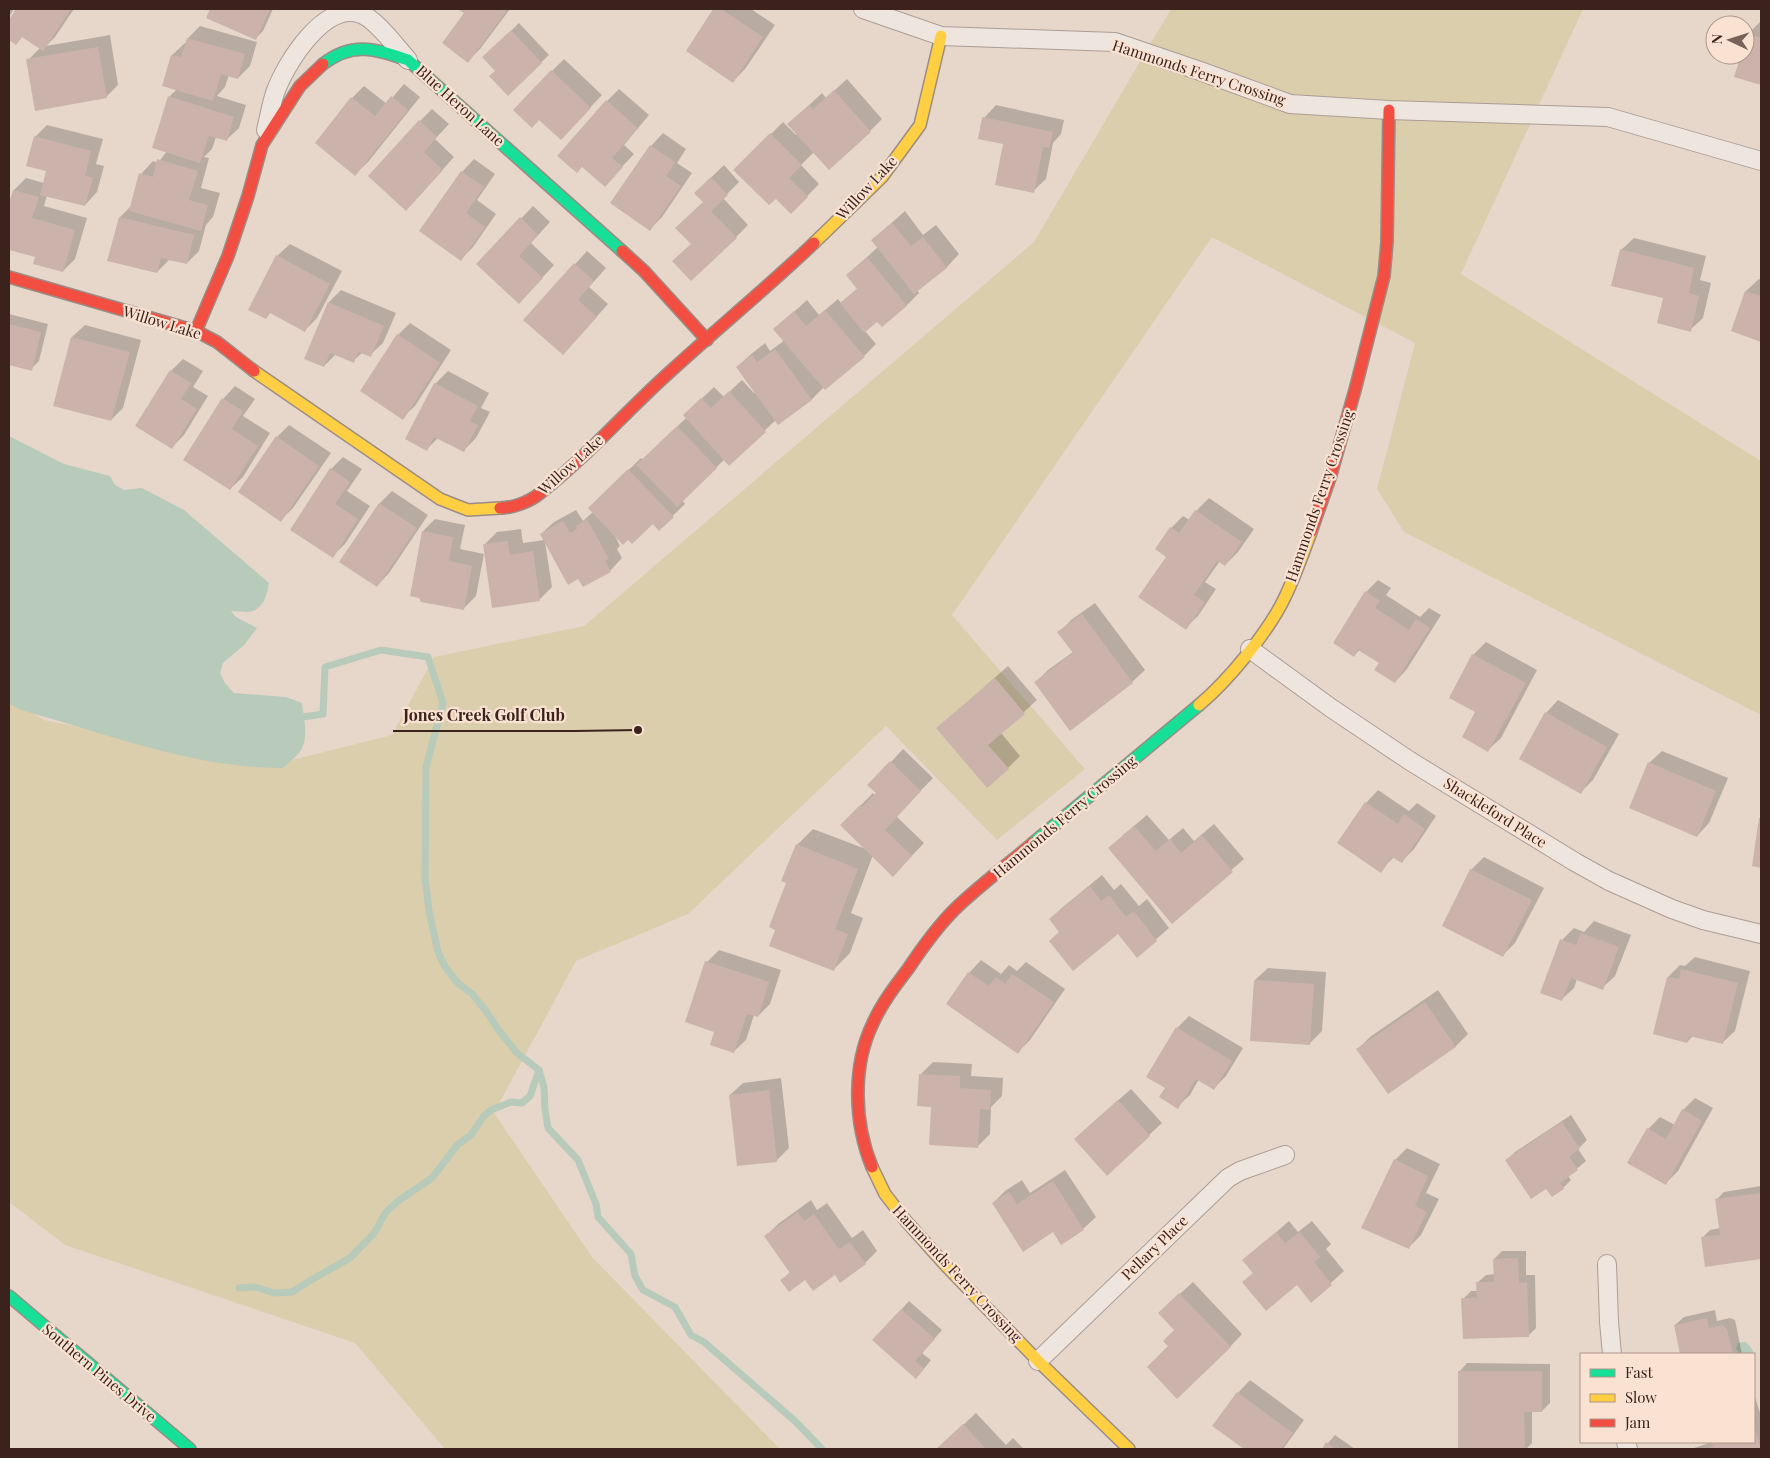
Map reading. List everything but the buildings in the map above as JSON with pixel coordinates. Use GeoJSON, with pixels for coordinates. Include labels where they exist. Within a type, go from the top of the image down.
{"type":"FeatureCollection","features":[{"type":"Feature","properties":{"kind":"street","name":"Hammonds Ferry Crossing"},"geometry":{"type":"LineString","coordinates":[[864,9],[941,36],[1115,42],[1290,104],[1389,110],[1608,118],[1761,161]]}},
{"type":"Feature","properties":{"kind":"street"},"geometry":{"type":"LineString","coordinates":[[262,145],[275,92],[293,57],[314,30],[330,17],[345,12],[362,14],[376,24],[408,60]]}},
{"type":"Feature","properties":{"kind":"street","name":"Willow Lake"},"geometry":{"type":"LineString","coordinates":[[9,277],[196,331],[217,342],[242,363],[440,500],[468,510],[510,508],[537,496],[565,472],[672,370],[784,272],[882,177],[920,126],[941,36]]}},
{"type":"Feature","properties":{"kind":"street","name":"Blue Heron Lane"},"geometry":{"type":"LineString","coordinates":[[196,331],[228,256],[248,196],[262,145],[300,86],[324,63],[342,52],[361,48],[380,51],[408,60],[644,271],[707,340]]}},
{"type":"Feature","properties":{"kind":"street","name":"Hammonds Ferry Crossing"},"geometry":{"type":"LineString","coordinates":[[1129,1449],[1038,1360],[936,1254],[884,1194],[871,1166],[858,1117],[859,1079],[864,1048],[872,1024],[884,1002],[927,941],[954,910],[1210,696],[1231,674],[1277,612],[1301,560],[1330,478],[1371,332],[1384,276],[1387,242],[1389,110]]}},
{"type":"Feature","properties":{"kind":"street","name":"Shackleford Place"},"geometry":{"type":"LineString","coordinates":[[1250,649],[1331,708],[1410,761],[1609,881],[1696,918],[1761,934]]}},
{"type":"Feature","properties":{"kind":"street","name":"Pellary Place"},"geometry":{"type":"LineString","coordinates":[[1038,1360],[1228,1178],[1240,1171],[1285,1155]]}},
{"type":"Feature","properties":{"kind":"street"},"geometry":{"type":"LineString","coordinates":[[1607,1264],[1608,1314],[1612,1353]]}},
{"type":"Feature","properties":{"kind":"street","name":"Southern Pines Drive"},"geometry":{"type":"LineString","coordinates":[[9,1296],[190,1449]]}},
{"type":"Feature","properties":{"kind":"shaded area"},"geometry":{"type":"Polygon","coordinates":[[[1171,9],[1583,9],[1461,274],[1761,461],[1761,715],[1404,532],[1377,489],[1415,343],[1212,237],[952,615],[1085,769],[997,840],[886,726],[688,914],[576,961],[494,1113],[592,1257],[780,1449],[445,1449],[355,1343],[65,1245],[9,1202],[9,699],[44,720],[272,765],[392,735],[434,657],[584,626],[1034,242],[1171,9]]]}},
{"type":"Feature","properties":{"kind":"shaded area"},"geometry":{"type":"Polygon","coordinates":[[[9,436],[64,464],[110,476],[115,485],[124,490],[142,488],[184,510],[269,583],[265,598],[257,609],[247,612],[231,611],[236,617],[257,628],[244,645],[223,663],[220,673],[225,683],[234,693],[286,697],[302,703],[305,730],[304,743],[298,754],[283,768],[249,766],[183,756],[118,739],[21,710],[9,704],[9,436]]]}},
{"type":"Feature","properties":{"kind":"shaded area"},"geometry":{"type":"Polygon","coordinates":[[[1746,1342],[1754,1353],[1739,1353],[1736,1349],[1738,1343],[1746,1342]]]}},
{"type":"Feature","properties":{"kind":"waterway"},"geometry":{"type":"LineString","coordinates":[[296,718],[323,714],[325,667],[381,650],[428,657],[443,703],[426,767],[425,877],[429,911],[438,952],[445,967],[458,983],[472,994],[517,1053],[539,1070],[544,1087],[548,1128],[578,1160],[596,1204],[598,1217],[631,1254],[635,1276],[643,1290],[675,1307],[691,1335],[704,1342],[795,1421],[822,1449]]}},
{"type":"Feature","properties":{"kind":"waterway"},"geometry":{"type":"LineString","coordinates":[[239,1288],[255,1287],[274,1293],[292,1292],[350,1258],[374,1233],[386,1212],[398,1201],[432,1178],[458,1144],[470,1136],[484,1116],[491,1110],[511,1102],[522,1103],[530,1096],[539,1070]]}},
{"type":"Feature","properties":{"kind":"traffic: fast"},"geometry":{"type":"LineString","coordinates":[[323,64],[344,52],[364,49],[375,50],[408,60],[622,251]]}},
{"type":"Feature","properties":{"kind":"traffic: fast"},"geometry":{"type":"LineString","coordinates":[[1033,843],[1199,705]]}},
{"type":"Feature","properties":{"kind":"traffic: fast"},"geometry":{"type":"LineString","coordinates":[[9,1296],[190,1449]]}},
{"type":"Feature","properties":{"kind":"traffic: slow"},"geometry":{"type":"LineString","coordinates":[[814,243],[882,177],[920,125],[941,36]]}},
{"type":"Feature","properties":{"kind":"traffic: slow"},"geometry":{"type":"LineString","coordinates":[[254,371],[440,499],[468,510],[500,508]]}},
{"type":"Feature","properties":{"kind":"traffic: slow"},"geometry":{"type":"LineString","coordinates":[[1199,705],[1235,669],[1269,625],[1289,589],[1311,532]]}},
{"type":"Feature","properties":{"kind":"traffic: slow"},"geometry":{"type":"LineString","coordinates":[[872,1167],[885,1194],[906,1221],[948,1268],[1038,1361],[1129,1449]]}},
{"type":"Feature","properties":{"kind":"traffic: jam"},"geometry":{"type":"LineString","coordinates":[[196,331],[228,256],[248,196],[262,145],[300,86],[323,64]]}},
{"type":"Feature","properties":{"kind":"traffic: jam"},"geometry":{"type":"LineString","coordinates":[[1311,532],[1330,478],[1384,276],[1387,242],[1389,110]]}},
{"type":"Feature","properties":{"kind":"traffic: jam"},"geometry":{"type":"LineString","coordinates":[[500,508],[515,506],[531,500],[557,480],[655,385],[814,243]]}},
{"type":"Feature","properties":{"kind":"traffic: jam"},"geometry":{"type":"LineString","coordinates":[[622,251],[644,271],[707,340]]}},
{"type":"Feature","properties":{"kind":"traffic: jam"},"geometry":{"type":"LineString","coordinates":[[9,277],[196,331],[217,342],[254,371]]}},
{"type":"Feature","properties":{"kind":"traffic: jam"},"geometry":{"type":"LineString","coordinates":[[872,1167],[862,1132],[858,1095],[861,1057],[866,1040],[877,1016],[889,995],[948,916],[1033,843]]}},
{"type":"Feature","properties":{"kind":"place","name":"Jones Creek Golf Club"},"geometry":{"type":"Point","coordinates":[638,730]}}]}
